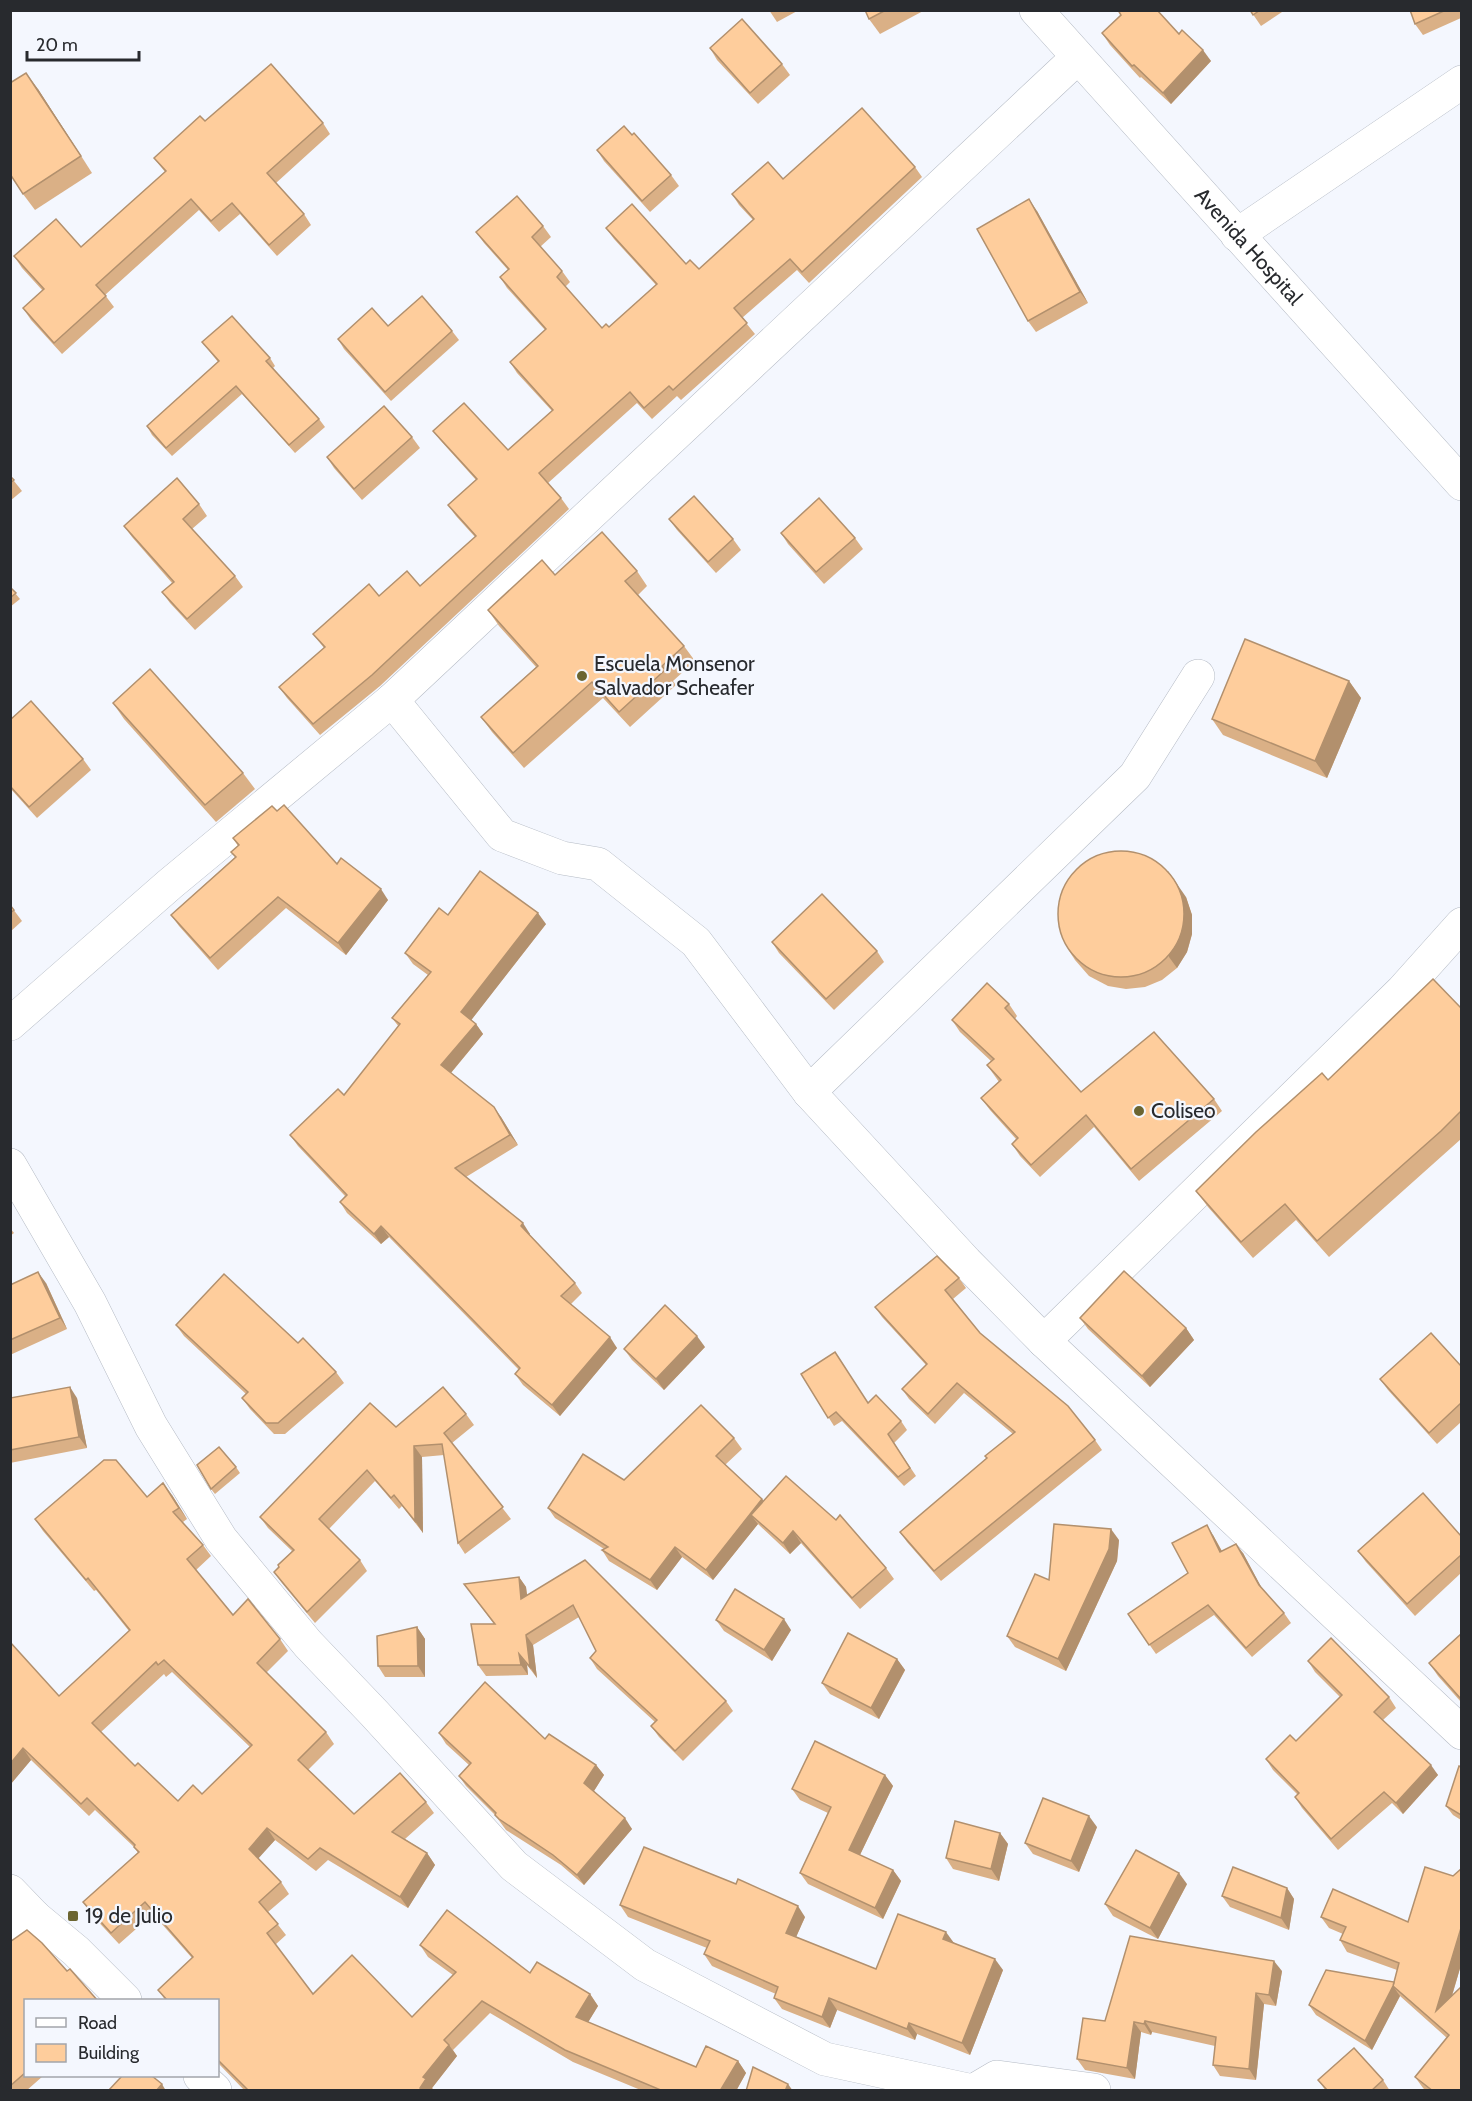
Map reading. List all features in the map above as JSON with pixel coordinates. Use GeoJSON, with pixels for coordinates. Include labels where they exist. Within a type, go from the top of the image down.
{"type":"FeatureCollection","features":[{"type":"Feature","properties":{"kind":"street","name":"Avenida Hospital"},"geometry":{"type":"LineString","coordinates":[[1036,10],[1461,484]]}},
{"type":"Feature","properties":{"kind":"street"},"geometry":{"type":"LineString","coordinates":[[10,1024],[170,884],[392,700],[1077,58]]}},
{"type":"Feature","properties":{"kind":"street"},"geometry":{"type":"LineString","coordinates":[[1237,235],[1461,82]]}},
{"type":"Feature","properties":{"kind":"street"},"geometry":{"type":"LineString","coordinates":[[809,1092],[1135,776],[1198,676]]}},
{"type":"Feature","properties":{"kind":"street"},"geometry":{"type":"LineString","coordinates":[[392,700],[502,835],[562,858],[598,864],[696,942],[809,1092],[966,1262],[1044,1341],[1461,1733]]}},
{"type":"Feature","properties":{"kind":"street"},"geometry":{"type":"LineString","coordinates":[[1044,1341],[1402,990],[1461,924]]}},
{"type":"Feature","properties":{"kind":"street"},"geometry":{"type":"LineString","coordinates":[[10,1165],[90,1303],[151,1426],[221,1539],[308,1644],[514,1866],[645,1965],[825,2059],[968,2091]]}},
{"type":"Feature","properties":{"kind":"street"},"geometry":{"type":"LineString","coordinates":[[10,1891],[23,1927],[76,1951],[123,1999]]}},
{"type":"Feature","properties":{"kind":"street"},"geometry":{"type":"LineString","coordinates":[[975,2091],[997,2077],[1094,2091]]}},
{"type":"Feature","properties":{"kind":"building"},"geometry":{"type":"Polygon","coordinates":[[[865,10],[886,10],[869,19],[865,10]]]}},
{"type":"Feature","properties":{"kind":"building"},"geometry":{"type":"Polygon","coordinates":[[[1118,10],[1157,10],[1179,34],[1182,30],[1203,50],[1163,93],[1134,65],[1132,66],[1102,33],[1121,15],[1118,10]]]}},
{"type":"Feature","properties":{"kind":"building"},"geometry":{"type":"Polygon","coordinates":[[[1250,10],[1260,10],[1253,15],[1250,10]]]}},
{"type":"Feature","properties":{"kind":"building"},"geometry":{"type":"Polygon","coordinates":[[[1410,10],[1446,10],[1415,24],[1410,10]]]}},
{"type":"Feature","properties":{"kind":"building"},"geometry":{"type":"Polygon","coordinates":[[[742,19],[782,64],[750,93],[710,48],[742,19]]]}},
{"type":"Feature","properties":{"kind":"building"},"geometry":{"type":"Polygon","coordinates":[[[271,64],[323,123],[267,173],[304,214],[269,245],[232,203],[211,221],[191,199],[96,285],[106,296],[54,343],[23,308],[44,289],[14,256],[56,219],[81,247],[166,171],[154,158],[200,116],[205,121],[271,64]]]}},
{"type":"Feature","properties":{"kind":"building"},"geometry":{"type":"Polygon","coordinates":[[[26,73],[81,156],[23,194],[10,174],[10,83],[26,73]]]}},
{"type":"Feature","properties":{"kind":"building"},"geometry":{"type":"Polygon","coordinates":[[[862,108],[915,167],[802,272],[790,259],[734,308],[747,323],[673,390],[669,386],[644,408],[630,392],[539,473],[561,498],[372,675],[313,724],[279,687],[325,647],[313,634],[369,584],[379,596],[407,571],[420,586],[476,536],[448,505],[477,479],[433,431],[464,403],[508,450],[553,410],[510,362],[546,329],[500,277],[509,269],[476,232],[517,196],[543,226],[532,237],[562,271],[557,277],[602,328],[606,324],[609,327],[657,284],[606,228],[632,204],[686,264],[690,260],[699,269],[754,219],[732,194],[768,162],[783,179],[862,108]]]}},
{"type":"Feature","properties":{"kind":"building"},"geometry":{"type":"Polygon","coordinates":[[[624,126],[632,135],[634,133],[671,175],[642,201],[597,150],[624,126]]]}},
{"type":"Feature","properties":{"kind":"building"},"geometry":{"type":"Polygon","coordinates":[[[1029,199],[1080,292],[1028,321],[977,229],[1029,199]]]}},
{"type":"Feature","properties":{"kind":"building"},"geometry":{"type":"Polygon","coordinates":[[[422,296],[452,331],[385,392],[338,339],[372,308],[388,326],[422,296]]]}},
{"type":"Feature","properties":{"kind":"building"},"geometry":{"type":"Polygon","coordinates":[[[232,316],[270,358],[266,361],[319,419],[289,445],[236,386],[166,448],[147,426],[219,361],[202,342],[232,316]]]}},
{"type":"Feature","properties":{"kind":"building"},"geometry":{"type":"Polygon","coordinates":[[[384,406],[412,437],[354,489],[327,457],[384,406]]]}},
{"type":"Feature","properties":{"kind":"building"},"geometry":{"type":"Polygon","coordinates":[[[177,478],[199,504],[183,519],[235,576],[187,619],[162,592],[174,582],[124,526],[177,478]]]}},
{"type":"Feature","properties":{"kind":"building"},"geometry":{"type":"Polygon","coordinates":[[[694,496],[733,539],[708,562],[669,519],[694,496]]]}},
{"type":"Feature","properties":{"kind":"building"},"geometry":{"type":"Polygon","coordinates":[[[819,498],[855,538],[816,572],[781,533],[819,498]]]}},
{"type":"Feature","properties":{"kind":"building"},"geometry":{"type":"Polygon","coordinates":[[[602,532],[637,571],[625,581],[684,646],[662,666],[665,670],[619,712],[592,682],[513,753],[481,717],[538,666],[488,610],[542,560],[555,575],[602,532]]]}},
{"type":"Feature","properties":{"kind":"building"},"geometry":{"type":"Polygon","coordinates":[[[10,587],[16,593],[10,598],[10,587]]]}},
{"type":"Feature","properties":{"kind":"building"},"geometry":{"type":"Polygon","coordinates":[[[1245,639],[1349,681],[1315,761],[1212,719],[1245,639]]]}},
{"type":"Feature","properties":{"kind":"building"},"geometry":{"type":"Polygon","coordinates":[[[150,669],[243,773],[205,805],[113,703],[150,669]]]}},
{"type":"Feature","properties":{"kind":"building"},"geometry":{"type":"Polygon","coordinates":[[[31,701],[83,759],[29,807],[10,786],[10,720],[31,701]]]}},
{"type":"Feature","properties":{"kind":"building"},"geometry":{"type":"Polygon","coordinates":[[[284,805],[337,864],[341,858],[381,889],[338,943],[278,897],[210,958],[171,915],[236,857],[231,852],[239,845],[233,838],[272,806],[277,811],[284,805]]]}},
{"type":"Feature","properties":{"kind":"building"},"geometry":{"type":"Polygon","coordinates":[[[1121,851],[1145,856],[1166,869],[1179,890],[1184,914],[1179,938],[1166,959],[1145,972],[1121,977],[1097,972],[1076,959],[1063,938],[1058,914],[1063,890],[1076,869],[1097,856],[1121,851]]]}},
{"type":"Feature","properties":{"kind":"building"},"geometry":{"type":"Polygon","coordinates":[[[480,871],[538,913],[461,1012],[476,1024],[441,1065],[494,1107],[510,1135],[455,1168],[523,1223],[521,1226],[575,1283],[561,1296],[610,1337],[552,1405],[515,1374],[520,1368],[381,1226],[374,1234],[340,1202],[347,1195],[290,1135],[338,1089],[344,1095],[400,1024],[392,1018],[431,972],[405,953],[439,908],[448,915],[480,871]]]}},
{"type":"Feature","properties":{"kind":"building"},"geometry":{"type":"Polygon","coordinates":[[[822,894],[877,951],[826,999],[772,942],[822,894]]]}},
{"type":"Feature","properties":{"kind":"building"},"geometry":{"type":"Polygon","coordinates":[[[1433,979],[1461,1008],[1461,1111],[1317,1241],[1285,1204],[1241,1242],[1196,1191],[1256,1132],[1322,1073],[1328,1080],[1433,979]]]}},
{"type":"Feature","properties":{"kind":"building"},"geometry":{"type":"Polygon","coordinates":[[[987,983],[1009,1004],[1005,1008],[1081,1092],[1154,1032],[1214,1099],[1131,1169],[1086,1115],[1031,1165],[1012,1144],[1018,1138],[981,1098],[1001,1080],[987,1065],[994,1059],[952,1020],[987,983]]]}},
{"type":"Feature","properties":{"kind":"building"},"geometry":{"type":"Polygon","coordinates":[[[937,1256],[959,1278],[945,1290],[980,1333],[1068,1406],[1095,1440],[934,1571],[900,1532],[1015,1432],[957,1383],[928,1414],[902,1389],[927,1364],[875,1307],[937,1256]]]}},
{"type":"Feature","properties":{"kind":"building"},"geometry":{"type":"Polygon","coordinates":[[[1124,1271],[1186,1328],[1142,1376],[1080,1318],[1124,1271]]]}},
{"type":"Feature","properties":{"kind":"building"},"geometry":{"type":"Polygon","coordinates":[[[38,1272],[60,1318],[10,1340],[10,1285],[38,1272]]]}},
{"type":"Feature","properties":{"kind":"building"},"geometry":{"type":"Polygon","coordinates":[[[224,1274],[298,1343],[303,1338],[336,1372],[278,1423],[266,1423],[242,1398],[248,1392],[176,1325],[224,1274]]]}},
{"type":"Feature","properties":{"kind":"building"},"geometry":{"type":"Polygon","coordinates":[[[665,1305],[697,1336],[656,1379],[624,1349],[665,1305]]]}},
{"type":"Feature","properties":{"kind":"building"},"geometry":{"type":"Polygon","coordinates":[[[1431,1333],[1461,1366],[1461,1403],[1429,1433],[1380,1379],[1431,1333]]]}},
{"type":"Feature","properties":{"kind":"building"},"geometry":{"type":"Polygon","coordinates":[[[835,1352],[868,1403],[876,1395],[901,1421],[888,1434],[910,1468],[898,1477],[836,1412],[828,1418],[801,1374],[835,1352]]]}},
{"type":"Feature","properties":{"kind":"building"},"geometry":{"type":"Polygon","coordinates":[[[70,1387],[79,1437],[10,1450],[10,1398],[70,1387]]]}},
{"type":"Feature","properties":{"kind":"building"},"geometry":{"type":"Polygon","coordinates":[[[443,1387],[466,1414],[444,1433],[503,1507],[458,1543],[442,1444],[414,1446],[415,1521],[394,1495],[391,1498],[367,1470],[319,1519],[360,1560],[307,1612],[274,1572],[294,1550],[260,1517],[370,1403],[396,1427],[443,1387]]]}},
{"type":"Feature","properties":{"kind":"building"},"geometry":{"type":"Polygon","coordinates":[[[701,1405],[734,1438],[716,1456],[762,1499],[706,1570],[675,1547],[650,1580],[602,1550],[608,1547],[548,1508],[583,1454],[624,1480],[701,1405]]]}},
{"type":"Feature","properties":{"kind":"building"},"geometry":{"type":"Polygon","coordinates":[[[219,1447],[236,1467],[211,1489],[197,1465],[219,1447]]]}},
{"type":"Feature","properties":{"kind":"building"},"geometry":{"type":"Polygon","coordinates":[[[104,1460],[116,1460],[147,1497],[163,1483],[179,1508],[173,1512],[203,1545],[187,1559],[233,1615],[248,1599],[280,1639],[257,1663],[326,1732],[298,1760],[354,1814],[400,1773],[426,1802],[392,1832],[427,1853],[400,1897],[320,1848],[308,1859],[267,1828],[249,1849],[281,1882],[259,1902],[278,1924],[267,1933],[313,1994],[352,1955],[412,2017],[456,1972],[420,1945],[447,1910],[530,1973],[537,1962],[590,1994],[576,2017],[696,2067],[706,2046],[738,2061],[720,2091],[663,2091],[565,2050],[482,2001],[444,2040],[449,2045],[423,2077],[426,2079],[420,2088],[424,2091],[249,2091],[219,2061],[219,1999],[166,1999],[158,1990],[193,1957],[145,1902],[111,1933],[83,1902],[139,1852],[134,1847],[135,1845],[87,1798],[81,1804],[23,1748],[10,1764],[10,1642],[59,1696],[130,1630],[88,1578],[86,1580],[35,1519],[104,1460]],[[164,1660],[158,1665],[156,1662],[92,1723],[135,1766],[138,1763],[178,1801],[193,1785],[202,1794],[252,1745],[164,1660]]]}},
{"type":"Feature","properties":{"kind":"building"},"geometry":{"type":"Polygon","coordinates":[[[786,1476],[836,1520],[840,1515],[886,1568],[852,1598],[793,1531],[783,1543],[751,1515],[786,1476]]]}},
{"type":"Feature","properties":{"kind":"building"},"geometry":{"type":"Polygon","coordinates":[[[1423,1493],[1461,1536],[1461,1555],[1407,1604],[1358,1551],[1423,1493]]]}},
{"type":"Feature","properties":{"kind":"building"},"geometry":{"type":"Polygon","coordinates":[[[1054,1524],[1111,1529],[1109,1549],[1058,1659],[1007,1636],[1035,1574],[1049,1580],[1054,1524]]]}},
{"type":"Feature","properties":{"kind":"building"},"geometry":{"type":"Polygon","coordinates":[[[1207,1525],[1220,1552],[1236,1544],[1259,1585],[1284,1613],[1246,1648],[1208,1605],[1149,1645],[1128,1614],[1188,1573],[1172,1543],[1207,1525]]]}},
{"type":"Feature","properties":{"kind":"building"},"geometry":{"type":"Polygon","coordinates":[[[585,1560],[726,1701],[675,1751],[651,1726],[657,1720],[590,1658],[596,1651],[573,1605],[526,1635],[530,1667],[519,1654],[521,1665],[478,1665],[471,1624],[495,1624],[464,1584],[519,1577],[521,1599],[585,1560]]]}},
{"type":"Feature","properties":{"kind":"building"},"geometry":{"type":"Polygon","coordinates":[[[735,1589],[784,1619],[764,1650],[716,1620],[735,1589]]]}},
{"type":"Feature","properties":{"kind":"building"},"geometry":{"type":"Polygon","coordinates":[[[417,1627],[418,1666],[378,1666],[377,1636],[417,1627]]]}},
{"type":"Feature","properties":{"kind":"building"},"geometry":{"type":"Polygon","coordinates":[[[848,1633],[897,1659],[871,1708],[822,1683],[848,1633]]]}},
{"type":"Feature","properties":{"kind":"building"},"geometry":{"type":"Polygon","coordinates":[[[1461,1634],[1461,1699],[1429,1663],[1461,1634]]]}},
{"type":"Feature","properties":{"kind":"building"},"geometry":{"type":"Polygon","coordinates":[[[1331,1638],[1389,1697],[1374,1712],[1431,1765],[1396,1803],[1384,1792],[1331,1839],[1295,1797],[1299,1793],[1266,1759],[1290,1735],[1296,1741],[1342,1695],[1308,1661],[1331,1638]]]}},
{"type":"Feature","properties":{"kind":"building"},"geometry":{"type":"Polygon","coordinates":[[[485,1682],[545,1739],[549,1734],[596,1765],[584,1783],[625,1818],[577,1875],[553,1855],[499,1819],[496,1813],[459,1776],[471,1763],[439,1733],[485,1682]]]}},
{"type":"Feature","properties":{"kind":"building"},"geometry":{"type":"Polygon","coordinates":[[[815,1741],[885,1775],[849,1850],[893,1870],[875,1908],[800,1873],[831,1807],[792,1789],[815,1741]]]}},
{"type":"Feature","properties":{"kind":"building"},"geometry":{"type":"Polygon","coordinates":[[[1459,1766],[1461,1767],[1461,1815],[1446,1806],[1459,1766]]]}},
{"type":"Feature","properties":{"kind":"building"},"geometry":{"type":"Polygon","coordinates":[[[1043,1798],[1089,1816],[1071,1861],[1025,1843],[1043,1798]]]}},
{"type":"Feature","properties":{"kind":"building"},"geometry":{"type":"Polygon","coordinates":[[[955,1821],[1000,1833],[991,1869],[946,1858],[955,1821]]]}},
{"type":"Feature","properties":{"kind":"building"},"geometry":{"type":"Polygon","coordinates":[[[644,1847],[736,1884],[738,1879],[798,1906],[786,1933],[876,1969],[898,1914],[946,1932],[943,1939],[995,1959],[962,2043],[909,2023],[907,2029],[829,1998],[822,2017],[774,1998],[778,1987],[704,1954],[710,1941],[620,1905],[644,1847]]]}},
{"type":"Feature","properties":{"kind":"building"},"geometry":{"type":"Polygon","coordinates":[[[1136,1850],[1179,1873],[1150,1928],[1105,1904],[1136,1850]]]}},
{"type":"Feature","properties":{"kind":"building"},"geometry":{"type":"Polygon","coordinates":[[[1233,1867],[1287,1888],[1281,1918],[1222,1896],[1233,1867]]]}},
{"type":"Feature","properties":{"kind":"building"},"geometry":{"type":"Polygon","coordinates":[[[1425,1867],[1453,1876],[1461,1869],[1461,1928],[1436,2011],[1461,1987],[1461,2091],[1433,2091],[1415,2077],[1449,2035],[1393,1986],[1399,1963],[1340,1940],[1346,1927],[1321,1917],[1333,1889],[1408,1922],[1425,1867]]]}},
{"type":"Feature","properties":{"kind":"building"},"geometry":{"type":"Polygon","coordinates":[[[27,1930],[67,1971],[70,1969],[96,1999],[24,1999],[24,2074],[10,2086],[10,1942],[27,1930]]]}},
{"type":"Feature","properties":{"kind":"building"},"geometry":{"type":"Polygon","coordinates":[[[1130,1936],[1274,1961],[1269,1995],[1256,1993],[1249,2069],[1213,2065],[1216,2037],[1145,2021],[1144,2024],[1134,2022],[1127,2068],[1077,2059],[1083,2018],[1105,2021],[1130,1936]]]}},
{"type":"Feature","properties":{"kind":"building"},"geometry":{"type":"Polygon","coordinates":[[[1326,1970],[1394,1982],[1365,2041],[1309,2005],[1326,1970]]]}},
{"type":"Feature","properties":{"kind":"building"},"geometry":{"type":"Polygon","coordinates":[[[1354,2048],[1383,2080],[1371,2091],[1328,2091],[1318,2080],[1354,2048]]]}},
{"type":"Feature","properties":{"kind":"building"},"geometry":{"type":"Polygon","coordinates":[[[753,2067],[788,2084],[785,2091],[746,2091],[753,2067]]]}},
{"type":"Feature","properties":{"kind":"building"},"geometry":{"type":"Polygon","coordinates":[[[121,2077],[153,2077],[162,2084],[156,2091],[108,2091],[121,2077]]]}},
{"type":"Feature","properties":{"kind":"place","name":"Escuela Monsenor Salvador Scheafer"},"geometry":{"type":"Point","coordinates":[582,676]}},
{"type":"Feature","properties":{"kind":"place","name":"Coliseo"},"geometry":{"type":"Point","coordinates":[1139,1111]}},
{"type":"Feature","properties":{"kind":"place","name":"19 de Julio"},"geometry":{"type":"Point","coordinates":[73,1916]}}]}
